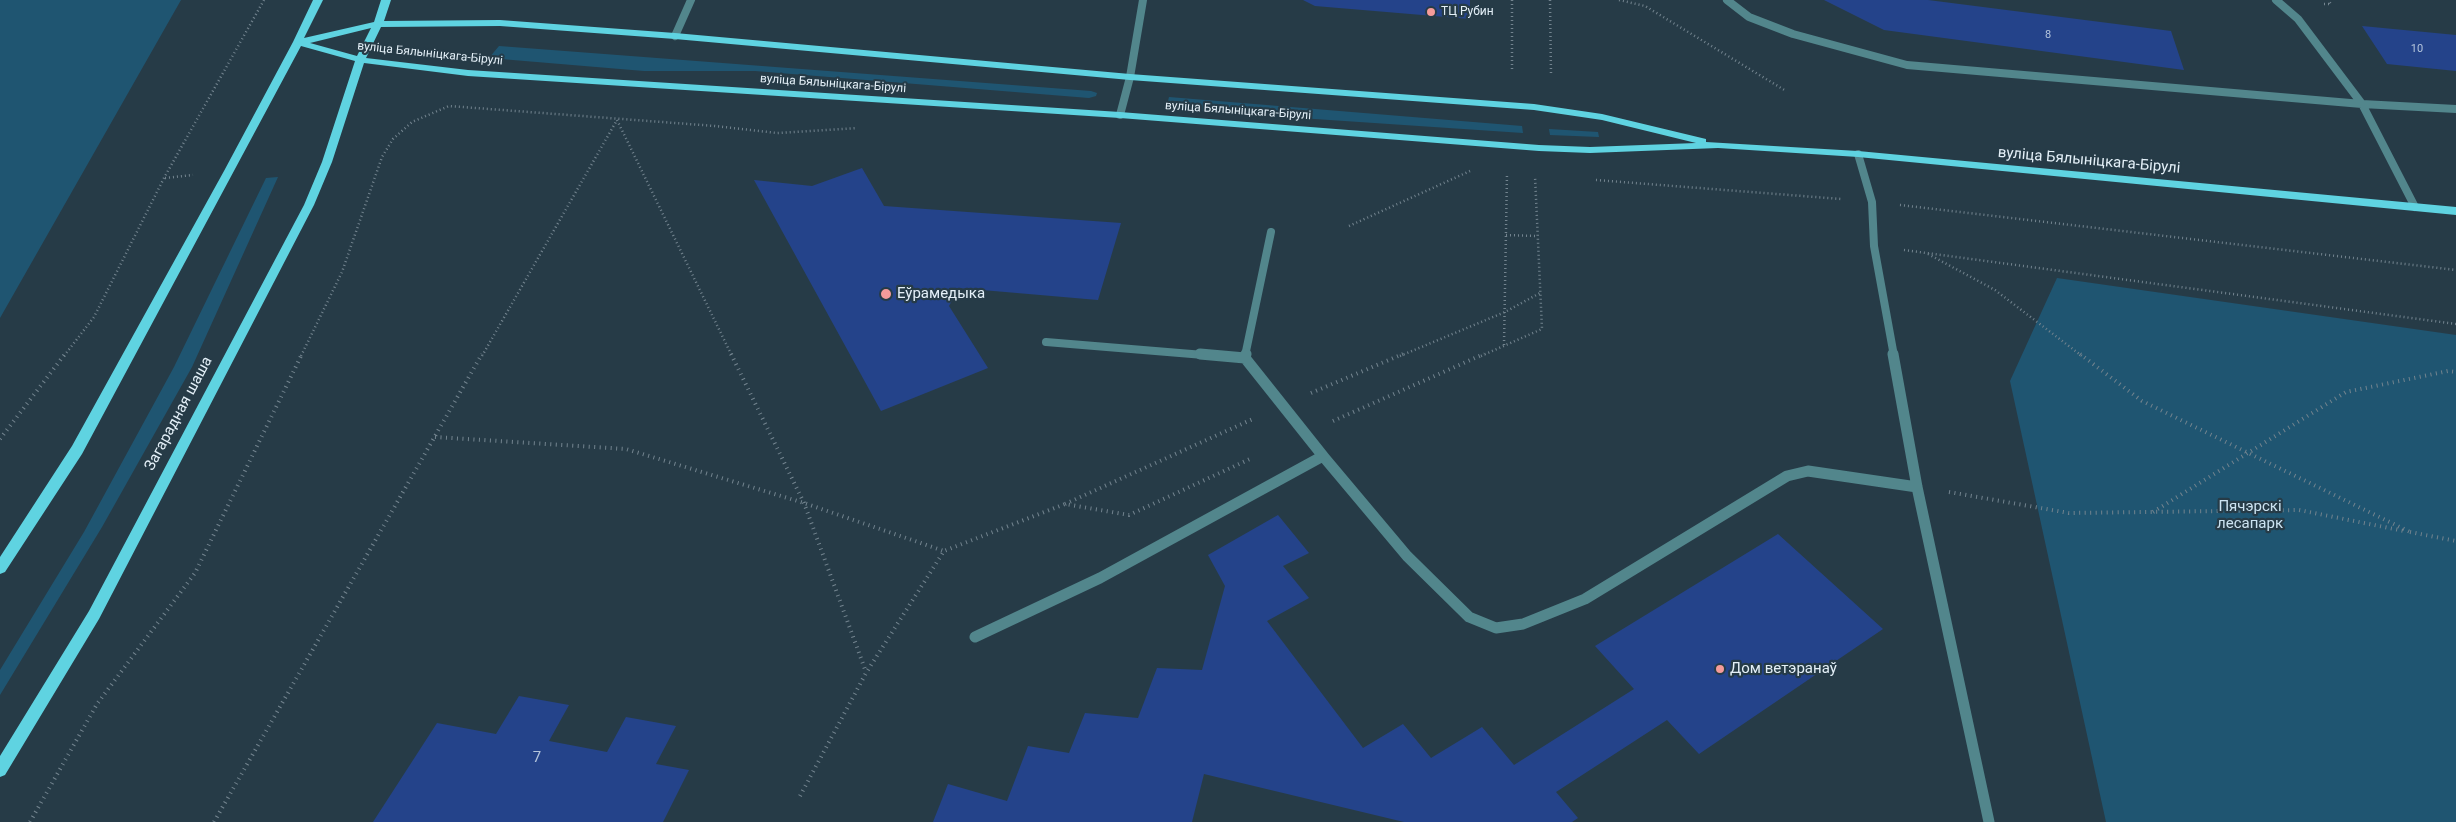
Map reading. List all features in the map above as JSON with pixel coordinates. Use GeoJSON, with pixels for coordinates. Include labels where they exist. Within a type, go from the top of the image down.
{"type":"FeatureCollection","features":[{"type":"Feature","properties":{"kind":"main road"},"geometry":{"type":"LineString","coordinates":[[0,568],[77,450],[298,42],[318,0]]}},
{"type":"Feature","properties":{"kind":"main road","name":"Загарадная шаша"},"geometry":{"type":"LineString","coordinates":[[0,770],[94,615],[309,205],[327,162],[360,60],[378,24],[386,0]]}},
{"type":"Feature","properties":{"kind":"main road","name":"вуліца Бялыніцкага-Бірулі"},"geometry":{"type":"LineString","coordinates":[[298,42],[378,24],[500,23],[675,36],[1130,78],[1534,107],[1602,118],[1718,145]]}},
{"type":"Feature","properties":{"kind":"main road","name":"вуліца Бялыніцкага-Бірулі"},"geometry":{"type":"LineString","coordinates":[[298,42],[360,60],[468,73],[1120,115],[1538,148],[1590,150],[1718,145],[1858,154],[2456,211]]}},
{"type":"Feature","properties":{"kind":"street"},"geometry":{"type":"LineString","coordinates":[[675,36],[691,0]]}},
{"type":"Feature","properties":{"kind":"street"},"geometry":{"type":"LineString","coordinates":[[1120,115],[1130,78],[1143,0]]}},
{"type":"Feature","properties":{"kind":"street"},"geometry":{"type":"LineString","coordinates":[[1727,0],[1749,17],[1793,34],[1840,49],[1906,66],[2362,104],[2456,109]]}},
{"type":"Feature","properties":{"kind":"street"},"geometry":{"type":"LineString","coordinates":[[2276,0],[2298,19],[2362,104],[2415,207]]}},
{"type":"Feature","properties":{"kind":"street"},"geometry":{"type":"LineString","coordinates":[[1858,154],[1872,202],[1874,246],[1917,487],[1989,822]]}},
{"type":"Feature","properties":{"kind":"street"},"geometry":{"type":"LineString","coordinates":[[1245,358],[1271,232]]}},
{"type":"Feature","properties":{"kind":"street"},"geometry":{"type":"LineString","coordinates":[[1046,342],[1245,358],[1323,456],[1421,569],[1469,616],[1496,628],[1523,624],[1585,599],[1787,476],[1808,471],[1917,487]]}},
{"type":"Feature","properties":{"kind":"street"},"geometry":{"type":"LineString","coordinates":[[975,637],[1100,578],[1323,456]]}},
{"type":"Feature","properties":{"kind":"path"},"geometry":{"type":"LineString","coordinates":[[0,439],[94,317],[164,178],[264,0]]}},
{"type":"Feature","properties":{"kind":"path"},"geometry":{"type":"LineString","coordinates":[[1512,0],[1512,70]]}},
{"type":"Feature","properties":{"kind":"path"},"geometry":{"type":"LineString","coordinates":[[1550,0],[1552,74]]}},
{"type":"Feature","properties":{"kind":"path"},"geometry":{"type":"LineString","coordinates":[[1619,0],[1645,6],[1786,91]]}},
{"type":"Feature","properties":{"kind":"path"},"geometry":{"type":"LineString","coordinates":[[30,822],[97,704],[195,573],[342,272],[382,157],[393,139],[412,122],[449,106],[715,126],[777,133],[866,127]]}},
{"type":"Feature","properties":{"kind":"path"},"geometry":{"type":"LineString","coordinates":[[214,822],[617,120]]}},
{"type":"Feature","properties":{"kind":"path"},"geometry":{"type":"LineString","coordinates":[[617,120],[804,503],[866,673]]}},
{"type":"Feature","properties":{"kind":"path"},"geometry":{"type":"LineString","coordinates":[[1349,226],[1473,170],[1463,169]]}},
{"type":"Feature","properties":{"kind":"path"},"geometry":{"type":"LineString","coordinates":[[1499,172],[1516,173]]}},
{"type":"Feature","properties":{"kind":"path"},"geometry":{"type":"LineString","coordinates":[[1504,345],[1507,173]]}},
{"type":"Feature","properties":{"kind":"path"},"geometry":{"type":"LineString","coordinates":[[164,178],[194,175]]}},
{"type":"Feature","properties":{"kind":"path"},"geometry":{"type":"LineString","coordinates":[[800,796],[866,673],[944,551],[1066,504],[1128,515],[1304,433],[1542,329],[1535,175],[1545,176]]}},
{"type":"Feature","properties":{"kind":"path"},"geometry":{"type":"LineString","coordinates":[[1594,180],[1872,202],[2456,270]]}},
{"type":"Feature","properties":{"kind":"path"},"geometry":{"type":"LineString","coordinates":[[1506,235],[1537,236]]}},
{"type":"Feature","properties":{"kind":"path"},"geometry":{"type":"LineString","coordinates":[[1874,246],[2456,324]]}},
{"type":"Feature","properties":{"kind":"path"},"geometry":{"type":"LineString","coordinates":[[1925,253],[1995,290],[2142,401],[2410,532]]}},
{"type":"Feature","properties":{"kind":"path"},"geometry":{"type":"LineString","coordinates":[[2153,512],[2346,392],[2448,371],[2456,372]]}},
{"type":"Feature","properties":{"kind":"path"},"geometry":{"type":"LineString","coordinates":[[435,437],[626,449],[804,503],[944,551]]}},
{"type":"Feature","properties":{"kind":"path"},"geometry":{"type":"LineString","coordinates":[[1917,487],[2069,513],[2299,510],[2456,541]]}},
{"type":"Feature","properties":{"kind":"green space"},"geometry":{"type":"Polygon","coordinates":[[[0,0],[181,0],[0,318],[0,0]]]}},
{"type":"Feature","properties":{"kind":"green space"},"geometry":{"type":"Polygon","coordinates":[[[499,46],[1091,91],[1097,93],[1096,96],[1089,98],[755,71],[644,71],[489,58],[499,46]]]}},
{"type":"Feature","properties":{"kind":"green space"},"geometry":{"type":"Polygon","coordinates":[[[1169,97],[1522,126],[1523,133],[1166,109],[1169,97]]]}},
{"type":"Feature","properties":{"kind":"green space"},"geometry":{"type":"Polygon","coordinates":[[[1549,129],[1598,132],[1599,137],[1550,135],[1549,129]]]}},
{"type":"Feature","properties":{"kind":"green space"},"geometry":{"type":"Polygon","coordinates":[[[278,177],[192,367],[102,527],[0,695],[0,670],[84,532],[174,367],[266,178],[278,177]]]}},
{"type":"Feature","properties":{"kind":"green space","name":"Пячэрскі лесапарк"},"geometry":{"type":"Polygon","coordinates":[[[2057,278],[2456,335],[2456,822],[2106,822],[2010,381],[2057,278]]]}},
{"type":"Feature","properties":{"kind":"building","name":"ТЦ Рубин"},"geometry":{"type":"Polygon","coordinates":[[[1303,0],[1470,0],[1470,19],[1315,6],[1303,0]]]}},
{"type":"Feature","properties":{"kind":"building"},"geometry":{"type":"Polygon","coordinates":[[[1824,0],[1928,0],[2171,31],[2184,70],[1884,30],[1824,0]]]}},
{"type":"Feature","properties":{"kind":"building"},"geometry":{"type":"Polygon","coordinates":[[[2362,26],[2456,35],[2456,71],[2387,64],[2362,26]]]}},
{"type":"Feature","properties":{"kind":"building","name":"Еўрамедыка"},"geometry":{"type":"Polygon","coordinates":[[[862,168],[884,206],[1121,223],[1098,300],[959,288],[949,306],[988,368],[881,411],[754,180],[812,186],[862,168]]]}},
{"type":"Feature","properties":{"kind":"building","name":"Дом ветэранаў"},"geometry":{"type":"Polygon","coordinates":[[[1278,515],[1309,553],[1283,566],[1309,598],[1267,621],[1363,748],[1403,724],[1431,758],[1482,727],[1514,765],[1634,689],[1595,646],[1778,534],[1883,629],[1699,754],[1667,720],[1556,792],[1578,818],[1572,822],[1404,822],[1204,774],[1192,822],[933,822],[948,784],[1007,801],[1028,746],[1069,753],[1085,713],[1138,718],[1157,668],[1202,670],[1225,586],[1208,555],[1278,515]]]}},
{"type":"Feature","properties":{"kind":"building"},"geometry":{"type":"Polygon","coordinates":[[[519,696],[569,705],[549,741],[607,752],[626,717],[676,726],[656,764],[689,770],[663,822],[373,822],[437,723],[496,734],[519,696]]]}},
{"type":"Feature","properties":{"kind":"place","name":"ТЦ Рубин"},"geometry":{"type":"Point","coordinates":[1431,12]}},
{"type":"Feature","properties":{"kind":"place","name":"Еўрамедыка"},"geometry":{"type":"Point","coordinates":[886,294]}},
{"type":"Feature","properties":{"kind":"place","name":"Дом ветэранаў"},"geometry":{"type":"Point","coordinates":[1720,669]}}]}
